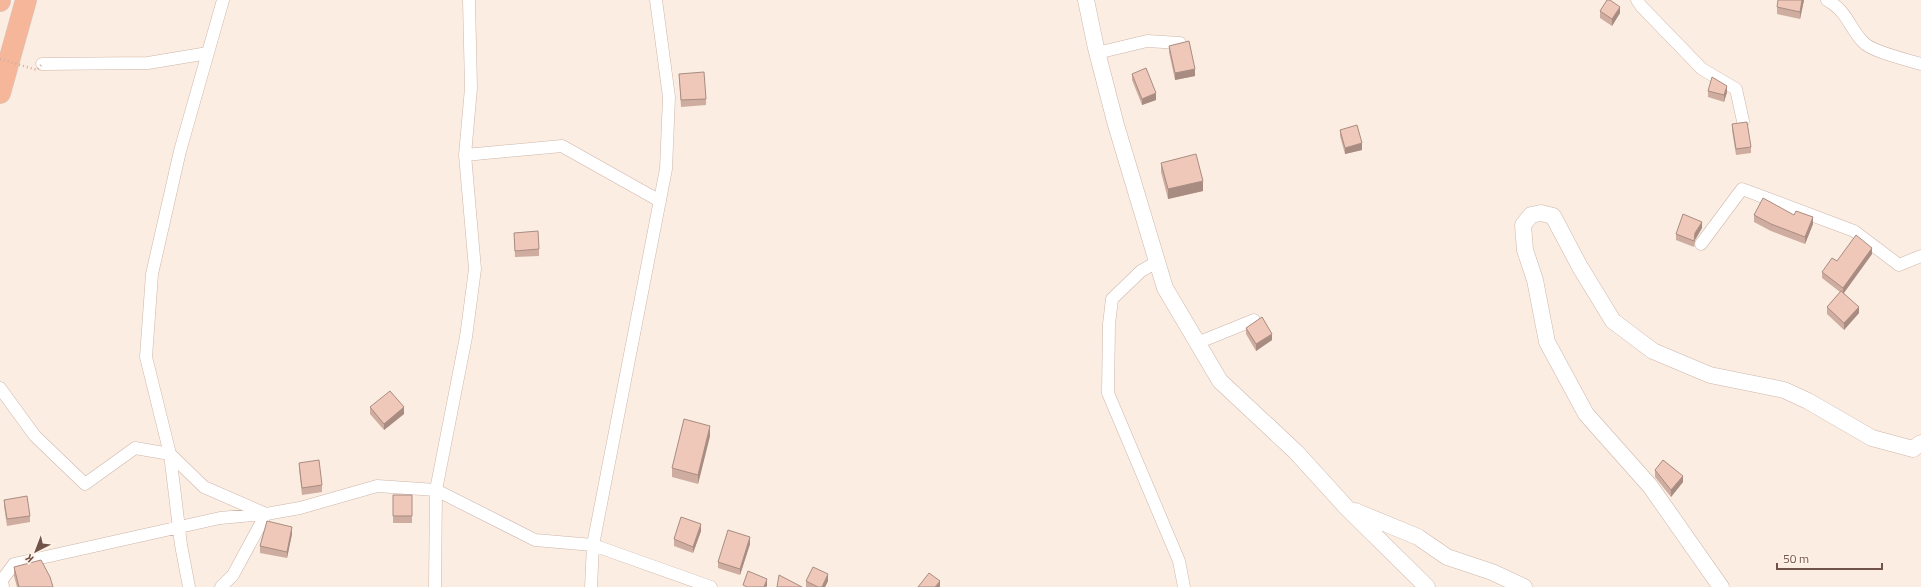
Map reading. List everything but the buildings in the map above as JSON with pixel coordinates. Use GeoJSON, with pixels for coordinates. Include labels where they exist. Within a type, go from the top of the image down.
{"type":"FeatureCollection","features":[{"type":"Feature","properties":{"kind":"highway"},"geometry":{"type":"LineString","coordinates":[[0,93],[26,0]]}},
{"type":"Feature","properties":{"kind":"street"},"geometry":{"type":"LineString","coordinates":[[189,587],[178,527],[170,454],[146,357],[152,274],[180,151],[223,0]]}},
{"type":"Feature","properties":{"kind":"street"},"geometry":{"type":"LineString","coordinates":[[435,587],[436,490],[466,337],[475,269],[465,155],[471,88],[469,0]]}},
{"type":"Feature","properties":{"kind":"street"},"geometry":{"type":"LineString","coordinates":[[591,587],[593,545],[666,169],[668,97],[656,0]]}},
{"type":"Feature","properties":{"kind":"street"},"geometry":{"type":"LineString","coordinates":[[1086,0],[1097,53],[1116,125],[1165,288],[1220,381],[1296,452],[1346,507],[1427,587]]}},
{"type":"Feature","properties":{"kind":"street"},"geometry":{"type":"LineString","coordinates":[[1637,0],[1641,6],[1702,69],[1736,89],[1743,121]]}},
{"type":"Feature","properties":{"kind":"street"},"geometry":{"type":"LineString","coordinates":[[1827,0],[1838,6],[1864,43],[1889,55],[1921,64]]}},
{"type":"Feature","properties":{"kind":"street"},"geometry":{"type":"LineString","coordinates":[[1097,53],[1147,41],[1180,43]]}},
{"type":"Feature","properties":{"kind":"street"},"geometry":{"type":"LineString","coordinates":[[42,64],[148,63],[208,53]]}},
{"type":"Feature","properties":{"kind":"street"},"geometry":{"type":"LineString","coordinates":[[465,155],[562,146],[660,201]]}},
{"type":"Feature","properties":{"kind":"street"},"geometry":{"type":"LineString","coordinates":[[1701,244],[1742,189],[1854,231],[1898,265],[1921,256]]}},
{"type":"Feature","properties":{"kind":"street"},"geometry":{"type":"LineString","coordinates":[[1721,587],[1650,486],[1586,414],[1547,342],[1535,280],[1525,250],[1524,225],[1531,215],[1541,213],[1553,216],[1580,267],[1613,321],[1653,351],[1710,375],[1784,390],[1808,401],[1872,438],[1913,449],[1921,443]]}},
{"type":"Feature","properties":{"kind":"street"},"geometry":{"type":"LineString","coordinates":[[1157,262],[1141,271],[1112,299],[1108,324],[1108,393],[1179,561],[1184,587]]}},
{"type":"Feature","properties":{"kind":"street"},"geometry":{"type":"LineString","coordinates":[[1197,343],[1254,320]]}},
{"type":"Feature","properties":{"kind":"street"},"geometry":{"type":"LineString","coordinates":[[0,388],[35,436],[85,484],[135,448],[170,454],[204,487],[266,514]]}},
{"type":"Feature","properties":{"kind":"street"},"geometry":{"type":"LineString","coordinates":[[3,587],[2,580],[14,564],[220,518],[266,514],[300,508],[377,486],[436,490],[535,540],[593,545],[711,587]]}},
{"type":"Feature","properties":{"kind":"street"},"geometry":{"type":"LineString","coordinates":[[1346,507],[1418,537],[1447,557],[1492,572],[1524,587]]}},
{"type":"Feature","properties":{"kind":"street"},"geometry":{"type":"LineString","coordinates":[[221,587],[233,575],[266,514]]}},
{"type":"Feature","properties":{"kind":"path"},"geometry":{"type":"LineString","coordinates":[[0,59],[37,70],[42,64]]}}]}
